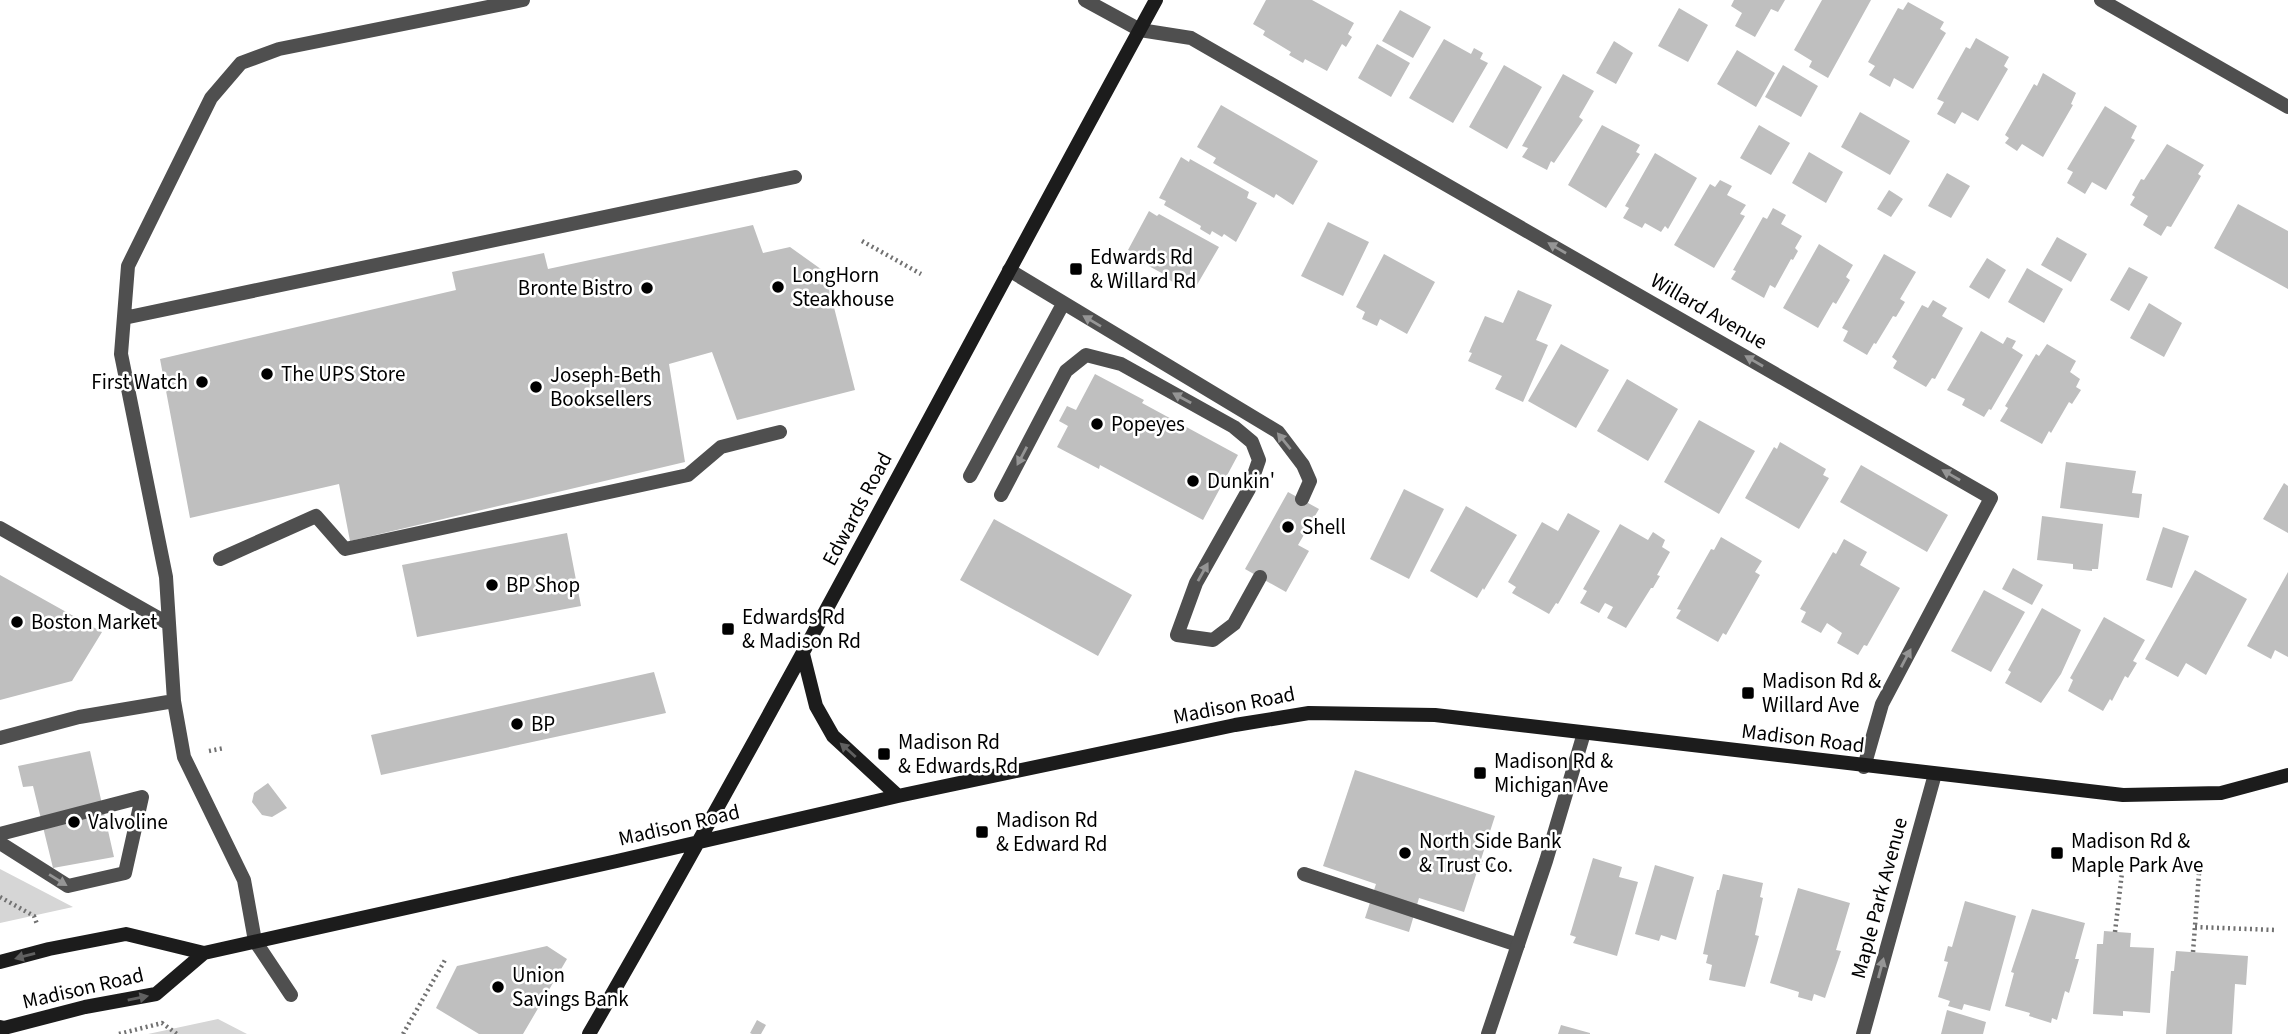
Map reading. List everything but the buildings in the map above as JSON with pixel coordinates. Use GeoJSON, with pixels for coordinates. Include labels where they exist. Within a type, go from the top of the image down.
{"type":"FeatureCollection","features":[{"type":"Feature","properties":{"kind":"main road","name":"Edwards Road"},"geometry":{"type":"LineString","coordinates":[[589,1034],[803,654],[1156,0]]}},
{"type":"Feature","properties":{"kind":"main road"},"geometry":{"type":"LineString","coordinates":[[803,654],[817,706],[834,736],[898,796]]}},
{"type":"Feature","properties":{"kind":"main road","name":"Madison Road"},"geometry":{"type":"LineString","coordinates":[[0,962],[126,934],[204,953],[898,796],[1309,712],[1435,715],[1864,767],[2123,795],[2221,793],[2288,775]]}},
{"type":"Feature","properties":{"kind":"main road","name":"Madison Road"},"geometry":{"type":"LineString","coordinates":[[0,1027],[156,994],[204,953]]}},
{"type":"Feature","properties":{"kind":"street"},"geometry":{"type":"LineString","coordinates":[[291,995],[255,941],[244,880],[184,757],[174,701],[166,577],[121,355],[128,266],[211,98],[241,63],[279,49],[523,0]]}},
{"type":"Feature","properties":{"kind":"street"},"geometry":{"type":"LineString","coordinates":[[1086,0],[1140,30]]}},
{"type":"Feature","properties":{"kind":"street"},"geometry":{"type":"LineString","coordinates":[[2101,0],[2288,107]]}},
{"type":"Feature","properties":{"kind":"street","name":"Willard Avenue"},"geometry":{"type":"LineString","coordinates":[[1140,30],[1191,38],[1991,498],[1882,704],[1864,767]]}},
{"type":"Feature","properties":{"kind":"street"},"geometry":{"type":"LineString","coordinates":[[124,318],[796,177]]}},
{"type":"Feature","properties":{"kind":"street"},"geometry":{"type":"LineString","coordinates":[[1009,270],[1278,432],[1303,465],[1310,481],[1302,499]]}},
{"type":"Feature","properties":{"kind":"street"},"geometry":{"type":"LineString","coordinates":[[970,476],[1063,304]]}},
{"type":"Feature","properties":{"kind":"street"},"geometry":{"type":"LineString","coordinates":[[1001,495],[1066,371],[1086,355],[1121,363],[1234,427],[1252,442],[1259,460],[1249,489],[1196,583],[1177,635],[1213,640],[1234,624],[1260,577]]}},
{"type":"Feature","properties":{"kind":"street"},"geometry":{"type":"LineString","coordinates":[[220,559],[317,516],[345,549],[688,475],[721,447],[780,432]]}},
{"type":"Feature","properties":{"kind":"street"},"geometry":{"type":"LineString","coordinates":[[0,528],[169,624]]}},
{"type":"Feature","properties":{"kind":"street"},"geometry":{"type":"LineString","coordinates":[[0,738],[79,717],[174,701]]}},
{"type":"Feature","properties":{"kind":"street"},"geometry":{"type":"LineString","coordinates":[[1488,1034],[1546,861],[1584,733]]}},
{"type":"Feature","properties":{"kind":"street","name":"Maple Park Avenue"},"geometry":{"type":"LineString","coordinates":[[1863,1034],[1935,774]]}},
{"type":"Feature","properties":{"kind":"street"},"geometry":{"type":"LineString","coordinates":[[0,834],[142,797],[125,873],[68,886],[0,843]]}},
{"type":"Feature","properties":{"kind":"street"},"geometry":{"type":"LineString","coordinates":[[1304,874],[1518,945]]}},
{"type":"Feature","properties":{"kind":"path"},"geometry":{"type":"LineString","coordinates":[[862,241],[921,274]]}},
{"type":"Feature","properties":{"kind":"path"},"geometry":{"type":"LineString","coordinates":[[2193,952],[2200,860]]}},
{"type":"Feature","properties":{"kind":"path"},"geometry":{"type":"LineString","coordinates":[[1480,862],[1508,871]]}},
{"type":"Feature","properties":{"kind":"path"},"geometry":{"type":"LineString","coordinates":[[2115,932],[2123,863]]}},
{"type":"Feature","properties":{"kind":"path"},"geometry":{"type":"LineString","coordinates":[[0,897],[34,916],[49,949]]}},
{"type":"Feature","properties":{"kind":"path"},"geometry":{"type":"LineString","coordinates":[[2195,927],[2276,930]]}},
{"type":"Feature","properties":{"kind":"path"},"geometry":{"type":"LineString","coordinates":[[403,1034],[445,960]]}},
{"type":"Feature","properties":{"kind":"path"},"geometry":{"type":"LineString","coordinates":[[118,1034],[162,1023],[177,1034]]}},
{"type":"Feature","properties":{"kind":"shaded area"},"geometry":{"type":"Polygon","coordinates":[[[0,869],[73,907],[0,923],[0,869]]]}},
{"type":"Feature","properties":{"kind":"shaded area"},"geometry":{"type":"Polygon","coordinates":[[[218,1019],[247,1034],[148,1034],[218,1019]]]}},
{"type":"Feature","properties":{"kind":"place","name":"Edwards Rd & Willard Rd"},"geometry":{"type":"Point","coordinates":[1076,269]}},
{"type":"Feature","properties":{"kind":"place","name":"LongHorn Steakhouse"},"geometry":{"type":"Point","coordinates":[778,287]}},
{"type":"Feature","properties":{"kind":"place","name":"Bronte Bistro"},"geometry":{"type":"Point","coordinates":[647,288]}},
{"type":"Feature","properties":{"kind":"place","name":"The UPS Store"},"geometry":{"type":"Point","coordinates":[267,374]}},
{"type":"Feature","properties":{"kind":"place","name":"First Watch"},"geometry":{"type":"Point","coordinates":[202,382]}},
{"type":"Feature","properties":{"kind":"place","name":"Joseph-Beth Booksellers"},"geometry":{"type":"Point","coordinates":[536,387]}},
{"type":"Feature","properties":{"kind":"place","name":"Popeyes"},"geometry":{"type":"Point","coordinates":[1097,424]}},
{"type":"Feature","properties":{"kind":"place","name":"Dunkin'"},"geometry":{"type":"Point","coordinates":[1193,481]}},
{"type":"Feature","properties":{"kind":"place","name":"Shell"},"geometry":{"type":"Point","coordinates":[1288,527]}},
{"type":"Feature","properties":{"kind":"place","name":"BP Shop"},"geometry":{"type":"Point","coordinates":[492,585]}},
{"type":"Feature","properties":{"kind":"place","name":"Boston Market"},"geometry":{"type":"Point","coordinates":[17,622]}},
{"type":"Feature","properties":{"kind":"place","name":"Edwards Rd & Madison Rd"},"geometry":{"type":"Point","coordinates":[728,629]}},
{"type":"Feature","properties":{"kind":"place","name":"Madison Rd & Willard Ave"},"geometry":{"type":"Point","coordinates":[1748,693]}},
{"type":"Feature","properties":{"kind":"place","name":"BP"},"geometry":{"type":"Point","coordinates":[517,724]}},
{"type":"Feature","properties":{"kind":"place","name":"Madison Rd & Edwards Rd"},"geometry":{"type":"Point","coordinates":[884,754]}},
{"type":"Feature","properties":{"kind":"place","name":"Madison Rd & Michigan Ave"},"geometry":{"type":"Point","coordinates":[1480,773]}},
{"type":"Feature","properties":{"kind":"place","name":"Valvoline"},"geometry":{"type":"Point","coordinates":[74,822]}},
{"type":"Feature","properties":{"kind":"place","name":"Madison Rd & Edward Rd"},"geometry":{"type":"Point","coordinates":[982,832]}},
{"type":"Feature","properties":{"kind":"place","name":"North Side Bank & Trust Co."},"geometry":{"type":"Point","coordinates":[1405,853]}},
{"type":"Feature","properties":{"kind":"place","name":"Madison Rd & Maple Park Ave"},"geometry":{"type":"Point","coordinates":[2057,853]}},
{"type":"Feature","properties":{"kind":"place","name":"Union Savings Bank"},"geometry":{"type":"Point","coordinates":[498,987]}}]}
